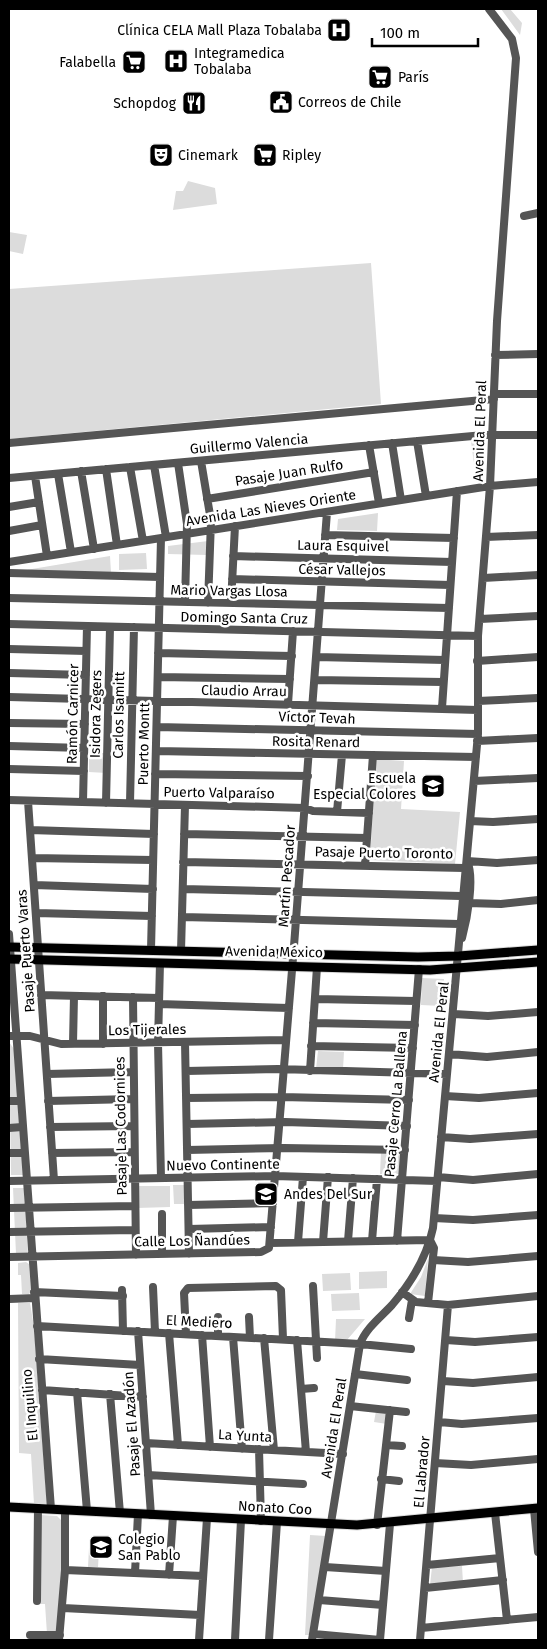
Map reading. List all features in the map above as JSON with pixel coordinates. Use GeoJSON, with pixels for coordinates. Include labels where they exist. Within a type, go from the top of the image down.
{"type":"FeatureCollection","features":[{"type":"Feature","properties":{"kind":"main road","name":"Avenida México"},"geometry":{"type":"LineString","coordinates":[[9,947],[459,956],[538,950]]}},
{"type":"Feature","properties":{"kind":"main road","name":"Avenida México"},"geometry":{"type":"LineString","coordinates":[[9,959],[419,970],[538,962]]}},
{"type":"Feature","properties":{"kind":"main road","name":"Nonato Coo"},"geometry":{"type":"LineString","coordinates":[[9,1507],[331,1525],[390,1524],[536,1509]]}},
{"type":"Feature","properties":{"kind":"street","name":"Avenida El Peral"},"geometry":{"type":"LineString","coordinates":[[460,946],[461,896],[466,864],[476,758],[478,636],[490,486],[495,354],[516,58],[512,39],[489,9]]}},
{"type":"Feature","properties":{"kind":"street"},"geometry":{"type":"LineString","coordinates":[[524,216],[538,213]]}},
{"type":"Feature","properties":{"kind":"street"},"geometry":{"type":"LineString","coordinates":[[495,354],[538,354]]}},
{"type":"Feature","properties":{"kind":"street"},"geometry":{"type":"LineString","coordinates":[[9,443],[538,394]]}},
{"type":"Feature","properties":{"kind":"street","name":"Guillermo Valencia"},"geometry":{"type":"LineString","coordinates":[[9,478],[492,434],[538,435]]}},
{"type":"Feature","properties":{"kind":"street"},"geometry":{"type":"LineString","coordinates":[[417,441],[426,496]]}},
{"type":"Feature","properties":{"kind":"street"},"geometry":{"type":"LineString","coordinates":[[392,443],[402,500]]}},
{"type":"Feature","properties":{"kind":"street"},"geometry":{"type":"LineString","coordinates":[[369,445],[379,503]]}},
{"type":"Feature","properties":{"kind":"street"},"geometry":{"type":"LineString","coordinates":[[201,461],[211,530],[208,603]]}},
{"type":"Feature","properties":{"kind":"street"},"geometry":{"type":"LineString","coordinates":[[178,463],[187,534],[185,602]]}},
{"type":"Feature","properties":{"kind":"street","name":"Puerto Montt"},"geometry":{"type":"LineString","coordinates":[[151,950],[159,602],[164,538],[154,465]]}},
{"type":"Feature","properties":{"kind":"street"},"geometry":{"type":"LineString","coordinates":[[130,467],[142,541]]}},
{"type":"Feature","properties":{"kind":"street"},"geometry":{"type":"LineString","coordinates":[[106,469],[118,545]]}},
{"type":"Feature","properties":{"kind":"street"},"geometry":{"type":"LineString","coordinates":[[82,472],[94,549]]}},
{"type":"Feature","properties":{"kind":"street","name":"Pasaje Juan Rulfo"},"geometry":{"type":"LineString","coordinates":[[207,499],[374,472]]}},
{"type":"Feature","properties":{"kind":"street"},"geometry":{"type":"LineString","coordinates":[[58,474],[71,552]]}},
{"type":"Feature","properties":{"kind":"street"},"geometry":{"type":"LineString","coordinates":[[34,476],[47,556]]}},
{"type":"Feature","properties":{"kind":"street","name":"Avenida Las Nieves Oriente"},"geometry":{"type":"LineString","coordinates":[[9,562],[490,486],[538,482]]}},
{"type":"Feature","properties":{"kind":"street"},"geometry":{"type":"LineString","coordinates":[[442,708],[457,491]]}},
{"type":"Feature","properties":{"kind":"street"},"geometry":{"type":"LineString","coordinates":[[9,507],[39,502]]}},
{"type":"Feature","properties":{"kind":"street","name":"Martín Pescador"},"geometry":{"type":"LineString","coordinates":[[270,1243],[308,776],[327,512]]}},
{"type":"Feature","properties":{"kind":"street"},"geometry":{"type":"LineString","coordinates":[[9,531],[42,525]]}},
{"type":"Feature","properties":{"kind":"street"},"geometry":{"type":"LineString","coordinates":[[231,603],[235,526]]}},
{"type":"Feature","properties":{"kind":"street"},"geometry":{"type":"LineString","coordinates":[[325,535],[454,538]]}},
{"type":"Feature","properties":{"kind":"street"},"geometry":{"type":"LineString","coordinates":[[486,537],[538,535]]}},
{"type":"Feature","properties":{"kind":"street","name":"Laura Esquivel"},"geometry":{"type":"LineString","coordinates":[[234,556],[452,562]]}},
{"type":"Feature","properties":{"kind":"street"},"geometry":{"type":"LineString","coordinates":[[9,573],[160,577]]}},
{"type":"Feature","properties":{"kind":"street"},"geometry":{"type":"LineString","coordinates":[[483,578],[538,575]]}},
{"type":"Feature","properties":{"kind":"street","name":"César Vallejos"},"geometry":{"type":"LineString","coordinates":[[232,580],[450,585]]}},
{"type":"Feature","properties":{"kind":"street","name":"Mario Vargas Llosa"},"geometry":{"type":"LineString","coordinates":[[9,598],[449,608]]}},
{"type":"Feature","properties":{"kind":"street"},"geometry":{"type":"LineString","coordinates":[[480,619],[538,616]]}},
{"type":"Feature","properties":{"kind":"street","name":"Domingo Santa Cruz"},"geometry":{"type":"LineString","coordinates":[[9,624],[478,636]]}},
{"type":"Feature","properties":{"kind":"street","name":"Ramón Carnicer"},"geometry":{"type":"LineString","coordinates":[[83,802],[87,626]]}},
{"type":"Feature","properties":{"kind":"street","name":"Isidora Zegers"},"geometry":{"type":"LineString","coordinates":[[106,803],[110,627]]}},
{"type":"Feature","properties":{"kind":"street","name":"Carlos Isamitt"},"geometry":{"type":"LineString","coordinates":[[130,803],[134,627]]}},
{"type":"Feature","properties":{"kind":"street"},"geometry":{"type":"LineString","coordinates":[[288,704],[293,631]]}},
{"type":"Feature","properties":{"kind":"street"},"geometry":{"type":"LineString","coordinates":[[9,649],[86,651]]}},
{"type":"Feature","properties":{"kind":"street"},"geometry":{"type":"LineString","coordinates":[[158,653],[292,656]]}},
{"type":"Feature","properties":{"kind":"street"},"geometry":{"type":"LineString","coordinates":[[316,657],[445,660]]}},
{"type":"Feature","properties":{"kind":"street"},"geometry":{"type":"LineString","coordinates":[[477,661],[538,657]]}},
{"type":"Feature","properties":{"kind":"street"},"geometry":{"type":"LineString","coordinates":[[9,673],[86,675]]}},
{"type":"Feature","properties":{"kind":"street"},"geometry":{"type":"LineString","coordinates":[[158,677],[290,679]]}},
{"type":"Feature","properties":{"kind":"street"},"geometry":{"type":"LineString","coordinates":[[315,680],[444,682]]}},
{"type":"Feature","properties":{"kind":"street","name":"Claudio Arrau"},"geometry":{"type":"LineString","coordinates":[[9,697],[478,710]]}},
{"type":"Feature","properties":{"kind":"street"},"geometry":{"type":"LineString","coordinates":[[478,701],[538,698]]}},
{"type":"Feature","properties":{"kind":"street"},"geometry":{"type":"LineString","coordinates":[[9,723],[85,724]]}},
{"type":"Feature","properties":{"kind":"street","name":"Víctor Tevah"},"geometry":{"type":"LineString","coordinates":[[156,727],[538,738]]}},
{"type":"Feature","properties":{"kind":"street"},"geometry":{"type":"LineString","coordinates":[[9,746],[84,748]]}},
{"type":"Feature","properties":{"kind":"street","name":"Rosita Renard"},"geometry":{"type":"LineString","coordinates":[[156,751],[476,758]]}},
{"type":"Feature","properties":{"kind":"street"},"geometry":{"type":"LineString","coordinates":[[337,812],[342,755]]}},
{"type":"Feature","properties":{"kind":"street"},"geometry":{"type":"LineString","coordinates":[[365,866],[373,755]]}},
{"type":"Feature","properties":{"kind":"street"},"geometry":{"type":"LineString","coordinates":[[9,769],[84,771]]}},
{"type":"Feature","properties":{"kind":"street"},"geometry":{"type":"LineString","coordinates":[[156,774],[308,776]]}},
{"type":"Feature","properties":{"kind":"street"},"geometry":{"type":"LineString","coordinates":[[474,781],[538,778]]}},
{"type":"Feature","properties":{"kind":"street","name":"Puerto Valparaíso"},"geometry":{"type":"LineString","coordinates":[[9,800],[305,808],[313,811],[369,813]]}},
{"type":"Feature","properties":{"kind":"street","name":"Pasaje Puerto Varas"},"geometry":{"type":"LineString","coordinates":[[28,801],[54,1180]]}},
{"type":"Feature","properties":{"kind":"street"},"geometry":{"type":"LineString","coordinates":[[181,951],[184,805]]}},
{"type":"Feature","properties":{"kind":"street"},"geometry":{"type":"LineString","coordinates":[[470,821],[538,819]]}},
{"type":"Feature","properties":{"kind":"street"},"geometry":{"type":"LineString","coordinates":[[30,830],[154,834]]}},
{"type":"Feature","properties":{"kind":"street"},"geometry":{"type":"LineString","coordinates":[[184,834],[367,838]]}},
{"type":"Feature","properties":{"kind":"street"},"geometry":{"type":"LineString","coordinates":[[32,858],[153,860]]}},
{"type":"Feature","properties":{"kind":"street","name":"Pasaje Puerto Toronto"},"geometry":{"type":"LineString","coordinates":[[183,862],[365,866],[497,863],[538,860]]}},
{"type":"Feature","properties":{"kind":"street","name":"Avenida El Peral"},"geometry":{"type":"LineString","coordinates":[[313,1637],[360,1344],[366,1332],[402,1292],[418,1268],[430,1240],[438,1179],[460,946],[468,903],[470,868],[466,864]]}},
{"type":"Feature","properties":{"kind":"street"},"geometry":{"type":"LineString","coordinates":[[34,885],[153,889]]}},
{"type":"Feature","properties":{"kind":"street"},"geometry":{"type":"LineString","coordinates":[[183,889],[461,896]]}},
{"type":"Feature","properties":{"kind":"street"},"geometry":{"type":"LineString","coordinates":[[468,903],[501,904],[538,900]]}},
{"type":"Feature","properties":{"kind":"street"},"geometry":{"type":"LineString","coordinates":[[36,913],[152,916]]}},
{"type":"Feature","properties":{"kind":"street"},"geometry":{"type":"LineString","coordinates":[[182,917],[459,924]]}},
{"type":"Feature","properties":{"kind":"street","name":"El Inquilino"},"geometry":{"type":"LineString","coordinates":[[9,934],[12,1036],[18,1074],[52,1509]]}},
{"type":"Feature","properties":{"kind":"street"},"geometry":{"type":"LineString","coordinates":[[160,963],[158,1042],[161,1178]]}},
{"type":"Feature","properties":{"kind":"street"},"geometry":{"type":"LineString","coordinates":[[310,1071],[317,967]]}},
{"type":"Feature","properties":{"kind":"street","name":"Pasaje Cerro La Ballena"},"geometry":{"type":"LineString","coordinates":[[398,1240],[419,970]]}},
{"type":"Feature","properties":{"kind":"street"},"geometry":{"type":"LineString","coordinates":[[41,995],[133,997],[159,1001],[289,1008]]}},
{"type":"Feature","properties":{"kind":"street"},"geometry":{"type":"LineString","coordinates":[[74,996],[74,1044]]}},
{"type":"Feature","properties":{"kind":"street"},"geometry":{"type":"LineString","coordinates":[[103,1044],[104,996]]}},
{"type":"Feature","properties":{"kind":"street","name":"Pasaje Las Codornices"},"geometry":{"type":"LineString","coordinates":[[133,997],[132,1072],[136,1255]]}},
{"type":"Feature","properties":{"kind":"street"},"geometry":{"type":"LineString","coordinates":[[315,999],[416,1002]]}},
{"type":"Feature","properties":{"kind":"street"},"geometry":{"type":"LineString","coordinates":[[454,1014],[482,1016],[538,1012]]}},
{"type":"Feature","properties":{"kind":"street"},"geometry":{"type":"LineString","coordinates":[[313,1023],[415,1025]]}},
{"type":"Feature","properties":{"kind":"street","name":"Los Tijerales"},"geometry":{"type":"LineString","coordinates":[[12,1036],[30,1036],[57,1044],[286,1040]]}},
{"type":"Feature","properties":{"kind":"street"},"geometry":{"type":"LineString","coordinates":[[185,1042],[189,1254]]}},
{"type":"Feature","properties":{"kind":"street"},"geometry":{"type":"LineString","coordinates":[[312,1046],[413,1048]]}},
{"type":"Feature","properties":{"kind":"street"},"geometry":{"type":"LineString","coordinates":[[449,1054],[476,1057],[538,1052]]}},
{"type":"Feature","properties":{"kind":"street"},"geometry":{"type":"LineString","coordinates":[[186,1071],[284,1070],[447,1074]]}},
{"type":"Feature","properties":{"kind":"street"},"geometry":{"type":"LineString","coordinates":[[47,1074],[132,1072]]}},
{"type":"Feature","properties":{"kind":"street"},"geometry":{"type":"LineString","coordinates":[[9,1074],[18,1074]]}},
{"type":"Feature","properties":{"kind":"street"},"geometry":{"type":"LineString","coordinates":[[445,1096],[479,1098],[538,1093]]}},
{"type":"Feature","properties":{"kind":"street"},"geometry":{"type":"LineString","coordinates":[[186,1098],[282,1097],[409,1100]]}},
{"type":"Feature","properties":{"kind":"street"},"geometry":{"type":"LineString","coordinates":[[48,1101],[133,1100]]}},
{"type":"Feature","properties":{"kind":"street"},"geometry":{"type":"LineString","coordinates":[[9,1102],[20,1101]]}},
{"type":"Feature","properties":{"kind":"street"},"geometry":{"type":"LineString","coordinates":[[187,1124],[280,1122],[407,1126]]}},
{"type":"Feature","properties":{"kind":"street"},"geometry":{"type":"LineString","coordinates":[[50,1127],[134,1126]]}},
{"type":"Feature","properties":{"kind":"street"},"geometry":{"type":"LineString","coordinates":[[9,1128],[22,1128]]}},
{"type":"Feature","properties":{"kind":"street"},"geometry":{"type":"LineString","coordinates":[[442,1137],[470,1139],[538,1134]]}},
{"type":"Feature","properties":{"kind":"street"},"geometry":{"type":"LineString","coordinates":[[187,1150],[405,1150]]}},
{"type":"Feature","properties":{"kind":"street"},"geometry":{"type":"LineString","coordinates":[[52,1153],[134,1152]]}},
{"type":"Feature","properties":{"kind":"street"},"geometry":{"type":"LineString","coordinates":[[9,1154],[24,1153]]}},
{"type":"Feature","properties":{"kind":"street","name":"Nuevo Continente"},"geometry":{"type":"LineString","coordinates":[[9,1181],[275,1176],[473,1180],[538,1174]]}},
{"type":"Feature","properties":{"kind":"street"},"geometry":{"type":"LineString","coordinates":[[298,1242],[303,1176]]}},
{"type":"Feature","properties":{"kind":"street"},"geometry":{"type":"LineString","coordinates":[[322,1242],[328,1177]]}},
{"type":"Feature","properties":{"kind":"street"},"geometry":{"type":"LineString","coordinates":[[348,1241],[353,1178]]}},
{"type":"Feature","properties":{"kind":"street"},"geometry":{"type":"LineString","coordinates":[[372,1241],[377,1179]]}},
{"type":"Feature","properties":{"kind":"street"},"geometry":{"type":"LineString","coordinates":[[188,1205],[273,1203]]}},
{"type":"Feature","properties":{"kind":"street"},"geometry":{"type":"LineString","coordinates":[[9,1208],[135,1206]]}},
{"type":"Feature","properties":{"kind":"street"},"geometry":{"type":"LineString","coordinates":[[162,1214],[162,1254]]}},
{"type":"Feature","properties":{"kind":"street"},"geometry":{"type":"LineString","coordinates":[[434,1218],[473,1220],[538,1215]]}},
{"type":"Feature","properties":{"kind":"street"},"geometry":{"type":"LineString","coordinates":[[189,1228],[271,1227]]}},
{"type":"Feature","properties":{"kind":"street"},"geometry":{"type":"LineString","coordinates":[[9,1232],[135,1230]]}},
{"type":"Feature","properties":{"kind":"street","name":"Avenida El Peral"},"geometry":{"type":"LineString","coordinates":[[428,1303],[434,1246],[430,1240]]}},
{"type":"Feature","properties":{"kind":"street","name":"Calle Los Ñandúes"},"geometry":{"type":"LineString","coordinates":[[9,1257],[263,1252],[270,1243],[430,1240]]}},
{"type":"Feature","properties":{"kind":"street"},"geometry":{"type":"LineString","coordinates":[[433,1260],[468,1262],[538,1256]]}},
{"type":"Feature","properties":{"kind":"street"},"geometry":{"type":"LineString","coordinates":[[312,1286],[314,1332],[317,1341],[318,1358]]}},
{"type":"Feature","properties":{"kind":"street"},"geometry":{"type":"LineString","coordinates":[[153,1287],[155,1332]]}},
{"type":"Feature","properties":{"kind":"street"},"geometry":{"type":"LineString","coordinates":[[186,1334],[185,1290],[189,1288],[280,1287],[283,1339]]}},
{"type":"Feature","properties":{"kind":"street"},"geometry":{"type":"LineString","coordinates":[[402,1292],[412,1300],[448,1305],[538,1296]]}},
{"type":"Feature","properties":{"kind":"street"},"geometry":{"type":"LineString","coordinates":[[9,1299],[34,1295],[122,1293],[124,1331]]}},
{"type":"Feature","properties":{"kind":"street"},"geometry":{"type":"LineString","coordinates":[[409,1318],[412,1300]]}},
{"type":"Feature","properties":{"kind":"street","name":"El Labrador"},"geometry":{"type":"LineString","coordinates":[[420,1640],[448,1305]]}},
{"type":"Feature","properties":{"kind":"street"},"geometry":{"type":"LineString","coordinates":[[218,1317],[218,1336]]}},
{"type":"Feature","properties":{"kind":"street"},"geometry":{"type":"LineString","coordinates":[[250,1317],[250,1338]]}},
{"type":"Feature","properties":{"kind":"street","name":"El Mediero"},"geometry":{"type":"LineString","coordinates":[[37,1326],[317,1341],[410,1349]]}},
{"type":"Feature","properties":{"kind":"street","name":"Pasaje El Azadón"},"geometry":{"type":"LineString","coordinates":[[138,1331],[151,1515]]}},
{"type":"Feature","properties":{"kind":"street"},"geometry":{"type":"LineString","coordinates":[[169,1333],[178,1445]]}},
{"type":"Feature","properties":{"kind":"street"},"geometry":{"type":"LineString","coordinates":[[202,1335],[210,1447]]}},
{"type":"Feature","properties":{"kind":"street"},"geometry":{"type":"LineString","coordinates":[[233,1337],[242,1449]]}},
{"type":"Feature","properties":{"kind":"street"},"geometry":{"type":"LineString","coordinates":[[446,1340],[475,1342],[538,1337]]}},
{"type":"Feature","properties":{"kind":"street"},"geometry":{"type":"LineString","coordinates":[[264,1338],[274,1450]]}},
{"type":"Feature","properties":{"kind":"street"},"geometry":{"type":"LineString","coordinates":[[297,1340],[306,1452]]}},
{"type":"Feature","properties":{"kind":"street"},"geometry":{"type":"LineString","coordinates":[[39,1359],[140,1365]]}},
{"type":"Feature","properties":{"kind":"street"},"geometry":{"type":"LineString","coordinates":[[355,1374],[408,1380]]}},
{"type":"Feature","properties":{"kind":"street"},"geometry":{"type":"LineString","coordinates":[[443,1381],[473,1382],[538,1377]]}},
{"type":"Feature","properties":{"kind":"street"},"geometry":{"type":"LineString","coordinates":[[301,1389],[314,1388]]}},
{"type":"Feature","properties":{"kind":"street"},"geometry":{"type":"LineString","coordinates":[[42,1390],[143,1397]]}},
{"type":"Feature","properties":{"kind":"street"},"geometry":{"type":"LineString","coordinates":[[77,1392],[87,1511]]}},
{"type":"Feature","properties":{"kind":"street"},"geometry":{"type":"LineString","coordinates":[[110,1394],[120,1513]]}},
{"type":"Feature","properties":{"kind":"street"},"geometry":{"type":"LineString","coordinates":[[350,1406],[406,1412]]}},
{"type":"Feature","properties":{"kind":"street"},"geometry":{"type":"LineString","coordinates":[[376,1525],[390,1410]]}},
{"type":"Feature","properties":{"kind":"street"},"geometry":{"type":"LineString","coordinates":[[439,1422],[462,1424],[538,1418]]}},
{"type":"Feature","properties":{"kind":"street","name":"La Yunta"},"geometry":{"type":"LineString","coordinates":[[146,1443],[343,1454]]}},
{"type":"Feature","properties":{"kind":"street"},"geometry":{"type":"LineString","coordinates":[[386,1445],[402,1446]]}},
{"type":"Feature","properties":{"kind":"street"},"geometry":{"type":"LineString","coordinates":[[259,1450],[261,1521]]}},
{"type":"Feature","properties":{"kind":"street"},"geometry":{"type":"LineString","coordinates":[[436,1463],[471,1465],[538,1459]]}},
{"type":"Feature","properties":{"kind":"street"},"geometry":{"type":"LineString","coordinates":[[148,1475],[303,1484]]}},
{"type":"Feature","properties":{"kind":"street"},"geometry":{"type":"LineString","coordinates":[[382,1479],[399,1481]]}},
{"type":"Feature","properties":{"kind":"street"},"geometry":{"type":"LineString","coordinates":[[37,1601],[38,1508]]}},
{"type":"Feature","properties":{"kind":"street"},"geometry":{"type":"LineString","coordinates":[[536,1509],[538,1552]]}},
{"type":"Feature","properties":{"kind":"street"},"geometry":{"type":"LineString","coordinates":[[30,1635],[60,1638],[65,1570],[65,1510]]}},
{"type":"Feature","properties":{"kind":"street"},"geometry":{"type":"LineString","coordinates":[[496,1513],[507,1620]]}},
{"type":"Feature","properties":{"kind":"street"},"geometry":{"type":"LineString","coordinates":[[135,1573],[138,1514]]}},
{"type":"Feature","properties":{"kind":"street"},"geometry":{"type":"LineString","coordinates":[[169,1575],[173,1516]]}},
{"type":"Feature","properties":{"kind":"street"},"geometry":{"type":"LineString","coordinates":[[199,1640],[207,1518]]}},
{"type":"Feature","properties":{"kind":"street"},"geometry":{"type":"LineString","coordinates":[[235,1640],[242,1520]]}},
{"type":"Feature","properties":{"kind":"street"},"geometry":{"type":"LineString","coordinates":[[269,1640],[277,1522]]}},
{"type":"Feature","properties":{"kind":"street"},"geometry":{"type":"LineString","coordinates":[[313,1637],[380,1640],[390,1524]]}},
{"type":"Feature","properties":{"kind":"street"},"geometry":{"type":"LineString","coordinates":[[427,1565],[500,1558]]}},
{"type":"Feature","properties":{"kind":"street"},"geometry":{"type":"LineString","coordinates":[[325,1567],[386,1571]]}},
{"type":"Feature","properties":{"kind":"street"},"geometry":{"type":"LineString","coordinates":[[65,1570],[203,1576]]}},
{"type":"Feature","properties":{"kind":"street"},"geometry":{"type":"LineString","coordinates":[[425,1588],[503,1580]]}},
{"type":"Feature","properties":{"kind":"street"},"geometry":{"type":"LineString","coordinates":[[319,1600],[383,1605]]}},
{"type":"Feature","properties":{"kind":"street"},"geometry":{"type":"LineString","coordinates":[[63,1608],[200,1615]]}},
{"type":"Feature","properties":{"kind":"street"},"geometry":{"type":"LineString","coordinates":[[421,1628],[538,1618]]}},
{"type":"Feature","properties":{"kind":"shaded area"},"geometry":{"type":"Polygon","coordinates":[[[501,9],[510,9],[522,23],[520,35],[501,9]]]}},
{"type":"Feature","properties":{"kind":"shaded area"},"geometry":{"type":"Polygon","coordinates":[[[188,181],[215,188],[217,204],[173,210],[176,191],[183,191],[188,181]]]}},
{"type":"Feature","properties":{"kind":"shaded area"},"geometry":{"type":"Polygon","coordinates":[[[9,232],[27,235],[23,254],[9,251],[9,232]]]}},
{"type":"Feature","properties":{"kind":"shaded area"},"geometry":{"type":"Polygon","coordinates":[[[371,263],[381,404],[9,439],[9,289],[371,263]]]}},
{"type":"Feature","properties":{"kind":"shaded area"},"geometry":{"type":"Polygon","coordinates":[[[471,441],[482,441],[480,479],[476,479],[471,441]]]}},
{"type":"Feature","properties":{"kind":"shaded area"},"geometry":{"type":"Polygon","coordinates":[[[378,513],[377,531],[337,530],[338,519],[378,513]]]}},
{"type":"Feature","properties":{"kind":"shaded area"},"geometry":{"type":"Polygon","coordinates":[[[208,541],[207,555],[168,554],[168,546],[208,541]]]}},
{"type":"Feature","properties":{"kind":"shaded area"},"geometry":{"type":"Polygon","coordinates":[[[146,553],[147,569],[119,570],[119,554],[146,553]]]}},
{"type":"Feature","properties":{"kind":"shaded area"},"geometry":{"type":"Polygon","coordinates":[[[110,556],[111,573],[26,570],[110,556]]]}},
{"type":"Feature","properties":{"kind":"shaded area"},"geometry":{"type":"Polygon","coordinates":[[[89,753],[107,753],[107,773],[89,772],[89,753]]]}},
{"type":"Feature","properties":{"kind":"shaded area"},"geometry":{"type":"Polygon","coordinates":[[[376,759],[404,761],[401,809],[460,812],[455,864],[370,860],[376,759]]]}},
{"type":"Feature","properties":{"kind":"shaded area"},"geometry":{"type":"Polygon","coordinates":[[[422,978],[444,979],[442,1006],[421,1005],[422,978]]]}},
{"type":"Feature","properties":{"kind":"shaded area"},"geometry":{"type":"Polygon","coordinates":[[[9,1042],[14,1049],[23,1175],[11,1175],[9,1042]]]}},
{"type":"Feature","properties":{"kind":"shaded area"},"geometry":{"type":"Polygon","coordinates":[[[318,1051],[344,1052],[343,1069],[316,1069],[318,1051]]]}},
{"type":"Feature","properties":{"kind":"shaded area"},"geometry":{"type":"Polygon","coordinates":[[[381,1152],[401,1153],[400,1174],[380,1174],[381,1152]]]}},
{"type":"Feature","properties":{"kind":"shaded area"},"geometry":{"type":"Polygon","coordinates":[[[173,1185],[186,1185],[186,1204],[174,1204],[173,1185]]]}},
{"type":"Feature","properties":{"kind":"shaded area"},"geometry":{"type":"Polygon","coordinates":[[[137,1186],[170,1186],[170,1207],[137,1208],[137,1186]]]}},
{"type":"Feature","properties":{"kind":"shaded area"},"geometry":{"type":"Polygon","coordinates":[[[13,1188],[24,1188],[28,1254],[16,1254],[13,1188]]]}},
{"type":"Feature","properties":{"kind":"shaded area"},"geometry":{"type":"Polygon","coordinates":[[[428,1259],[425,1296],[410,1294],[421,1277],[428,1259]]]}},
{"type":"Feature","properties":{"kind":"shaded area"},"geometry":{"type":"Polygon","coordinates":[[[26,1262],[29,1264],[31,1291],[29,1294],[22,1294],[21,1275],[18,1275],[18,1263],[26,1262]]]}},
{"type":"Feature","properties":{"kind":"shaded area"},"geometry":{"type":"Polygon","coordinates":[[[387,1271],[387,1288],[359,1289],[359,1272],[387,1271]]]}},
{"type":"Feature","properties":{"kind":"shaded area"},"geometry":{"type":"Polygon","coordinates":[[[350,1273],[351,1290],[323,1291],[322,1274],[350,1273]]]}},
{"type":"Feature","properties":{"kind":"shaded area"},"geometry":{"type":"Polygon","coordinates":[[[359,1293],[360,1310],[332,1311],[331,1294],[359,1293]]]}},
{"type":"Feature","properties":{"kind":"shaded area"},"geometry":{"type":"Polygon","coordinates":[[[18,1303],[30,1303],[34,1327],[47,1505],[34,1504],[31,1454],[19,1453],[18,1303]]]}},
{"type":"Feature","properties":{"kind":"shaded area"},"geometry":{"type":"Polygon","coordinates":[[[336,1319],[365,1319],[347,1340],[335,1341],[336,1319]]]}},
{"type":"Feature","properties":{"kind":"shaded area"},"geometry":{"type":"Polygon","coordinates":[[[376,1411],[388,1413],[387,1424],[374,1422],[376,1411]]]}},
{"type":"Feature","properties":{"kind":"shaded area"},"geometry":{"type":"Polygon","coordinates":[[[41,1515],[57,1516],[63,1522],[61,1607],[57,1634],[47,1634],[45,1604],[40,1604],[41,1515]]]}},
{"type":"Feature","properties":{"kind":"shaded area"},"geometry":{"type":"Polygon","coordinates":[[[310,1535],[326,1536],[309,1635],[305,1635],[310,1535]]]}},
{"type":"Feature","properties":{"kind":"shaded area"},"geometry":{"type":"Polygon","coordinates":[[[89,1548],[99,1549],[98,1567],[88,1567],[89,1548]]]}},
{"type":"Feature","properties":{"kind":"shaded area"},"geometry":{"type":"Polygon","coordinates":[[[462,1566],[463,1583],[430,1585],[432,1567],[462,1566]]]}},
{"type":"Feature","properties":{"kind":"place","name":"Clínica CELA Mall Plaza Tobalaba"},"geometry":{"type":"Point","coordinates":[339,30]}},
{"type":"Feature","properties":{"kind":"place","name":"Integramedica Tobalaba"},"geometry":{"type":"Point","coordinates":[176,61]}},
{"type":"Feature","properties":{"kind":"place","name":"Falabella"},"geometry":{"type":"Point","coordinates":[134,62]}},
{"type":"Feature","properties":{"kind":"place","name":"París"},"geometry":{"type":"Point","coordinates":[380,77]}},
{"type":"Feature","properties":{"kind":"place","name":"Correos de Chile"},"geometry":{"type":"Point","coordinates":[281,102]}},
{"type":"Feature","properties":{"kind":"place","name":"Schopdog"},"geometry":{"type":"Point","coordinates":[194,103]}},
{"type":"Feature","properties":{"kind":"place","name":"Cinemark"},"geometry":{"type":"Point","coordinates":[161,155]}},
{"type":"Feature","properties":{"kind":"place","name":"Ripley"},"geometry":{"type":"Point","coordinates":[265,155]}},
{"type":"Feature","properties":{"kind":"place","name":"Escuela Especial Colores"},"geometry":{"type":"Point","coordinates":[433,786]}},
{"type":"Feature","properties":{"kind":"place","name":"Andes Del Sur"},"geometry":{"type":"Point","coordinates":[266,1194]}},
{"type":"Feature","properties":{"kind":"place","name":"Colegio San Pablo"},"geometry":{"type":"Point","coordinates":[101,1547]}}]}
